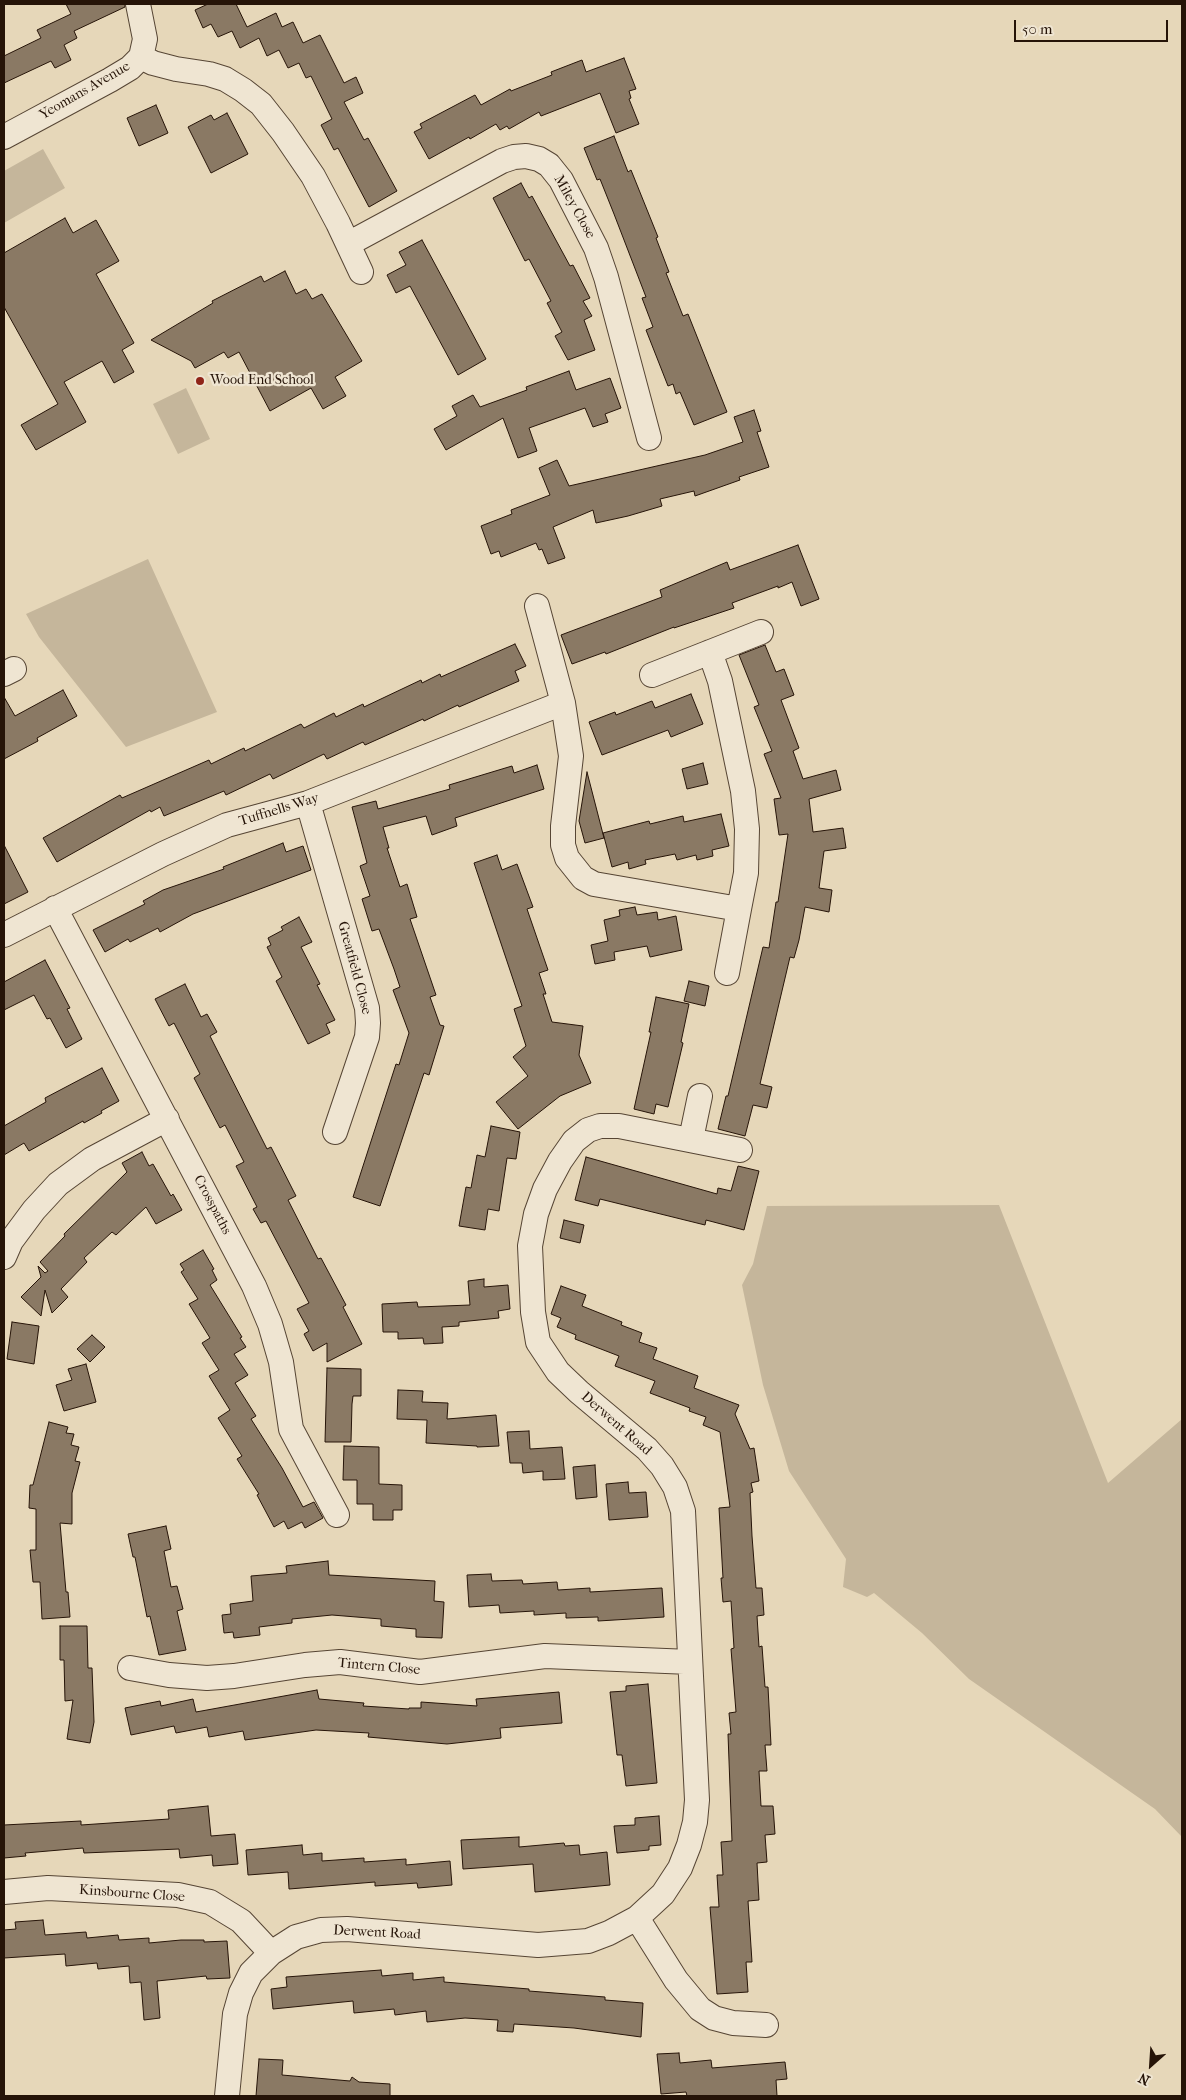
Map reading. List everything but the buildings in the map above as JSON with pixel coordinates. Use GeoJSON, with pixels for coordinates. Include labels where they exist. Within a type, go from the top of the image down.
{"type":"FeatureCollection","features":[{"type":"Feature","properties":{"kind":"street"},"geometry":{"type":"LineString","coordinates":[[138,4],[145,39],[141,56]]}},
{"type":"Feature","properties":{"kind":"street","name":"Yeomans Avenue"},"geometry":{"type":"LineString","coordinates":[[4,137],[110,80],[130,68],[141,56],[153,64],[176,70],[209,74],[225,79],[261,104],[283,132],[313,176],[348,244],[360,272]]}},
{"type":"Feature","properties":{"kind":"street","name":"Miley Close"},"geometry":{"type":"LineString","coordinates":[[348,244],[502,161],[526,156],[539,159],[549,165],[562,180],[596,248],[606,277],[649,438]]}},
{"type":"Feature","properties":{"kind":"street"},"geometry":{"type":"LineString","coordinates":[[537,606],[563,703],[571,756],[563,826],[563,845],[567,858],[583,878],[594,884],[739,909]]}},
{"type":"Feature","properties":{"kind":"street"},"geometry":{"type":"LineString","coordinates":[[652,675],[761,632]]}},
{"type":"Feature","properties":{"kind":"street"},"geometry":{"type":"LineString","coordinates":[[710,652],[720,680],[743,791],[747,829],[746,873],[727,973]]}},
{"type":"Feature","properties":{"kind":"street","name":"Tuffnells Way"},"geometry":{"type":"LineString","coordinates":[[4,935],[162,854],[227,825],[308,803],[563,703]]}},
{"type":"Feature","properties":{"kind":"street","name":"Greatfield Close"},"geometry":{"type":"LineString","coordinates":[[308,803],[367,1008],[367,1037],[335,1132]]}},
{"type":"Feature","properties":{"kind":"street","name":"Crosspaths"},"geometry":{"type":"LineString","coordinates":[[55,908],[254,1286],[270,1324],[281,1362],[291,1429],[337,1515]]}},
{"type":"Feature","properties":{"kind":"street"},"geometry":{"type":"LineString","coordinates":[[691,1140],[700,1096]]}},
{"type":"Feature","properties":{"kind":"street"},"geometry":{"type":"LineString","coordinates":[[4,1256],[11,1241],[34,1210],[58,1184],[92,1159],[167,1119]]}},
{"type":"Feature","properties":{"kind":"street","name":"Derwent Road"},"geometry":{"type":"LineString","coordinates":[[227,2096],[235,2014],[241,1993],[251,1973],[271,1953],[296,1937],[321,1930],[347,1930],[538,1945],[588,1941],[609,1934],[637,1918],[663,1894],[680,1868],[695,1822],[697,1800],[684,1511],[675,1488],[662,1466],[647,1449],[558,1372],[538,1342],[533,1312],[530,1246],[536,1214],[545,1190],[570,1148],[588,1130],[600,1126],[619,1126],[740,1150]]}},
{"type":"Feature","properties":{"kind":"street","name":"Tintern Close"},"geometry":{"type":"LineString","coordinates":[[130,1668],[169,1675],[207,1678],[340,1662],[420,1672],[545,1656],[690,1662]]}},
{"type":"Feature","properties":{"kind":"street","name":"Kinsbourne Close"},"geometry":{"type":"LineString","coordinates":[[4,1892],[48,1888],[178,1895],[210,1902],[241,1921],[271,1953]]}},
{"type":"Feature","properties":{"kind":"street"},"geometry":{"type":"LineString","coordinates":[[637,1918],[676,1980],[700,2010],[714,2018],[733,2023],[766,2025]]}},
{"type":"Feature","properties":{"kind":"shaded area"},"geometry":{"type":"Polygon","coordinates":[[[43,149],[65,188],[4,223],[4,171],[43,149]]]}},
{"type":"Feature","properties":{"kind":"shaded area"},"geometry":{"type":"Polygon","coordinates":[[[186,388],[210,439],[178,454],[153,404],[186,388]]]}},
{"type":"Feature","properties":{"kind":"shaded area"},"geometry":{"type":"Polygon","coordinates":[[[148,559],[217,712],[126,747],[39,637],[26,614],[148,559]]]}},
{"type":"Feature","properties":{"kind":"shaded area"},"geometry":{"type":"Polygon","coordinates":[[[999,1205],[1108,1483],[1182,1419],[1182,1837],[1155,1809],[969,1679],[922,1633],[874,1593],[867,1597],[843,1587],[846,1559],[789,1471],[763,1385],[742,1285],[753,1264],[767,1206],[999,1205]]]}},
{"type":"Feature","properties":{"kind":"place","name":"Wood End School"},"geometry":{"type":"Point","coordinates":[200,381]}}]}
